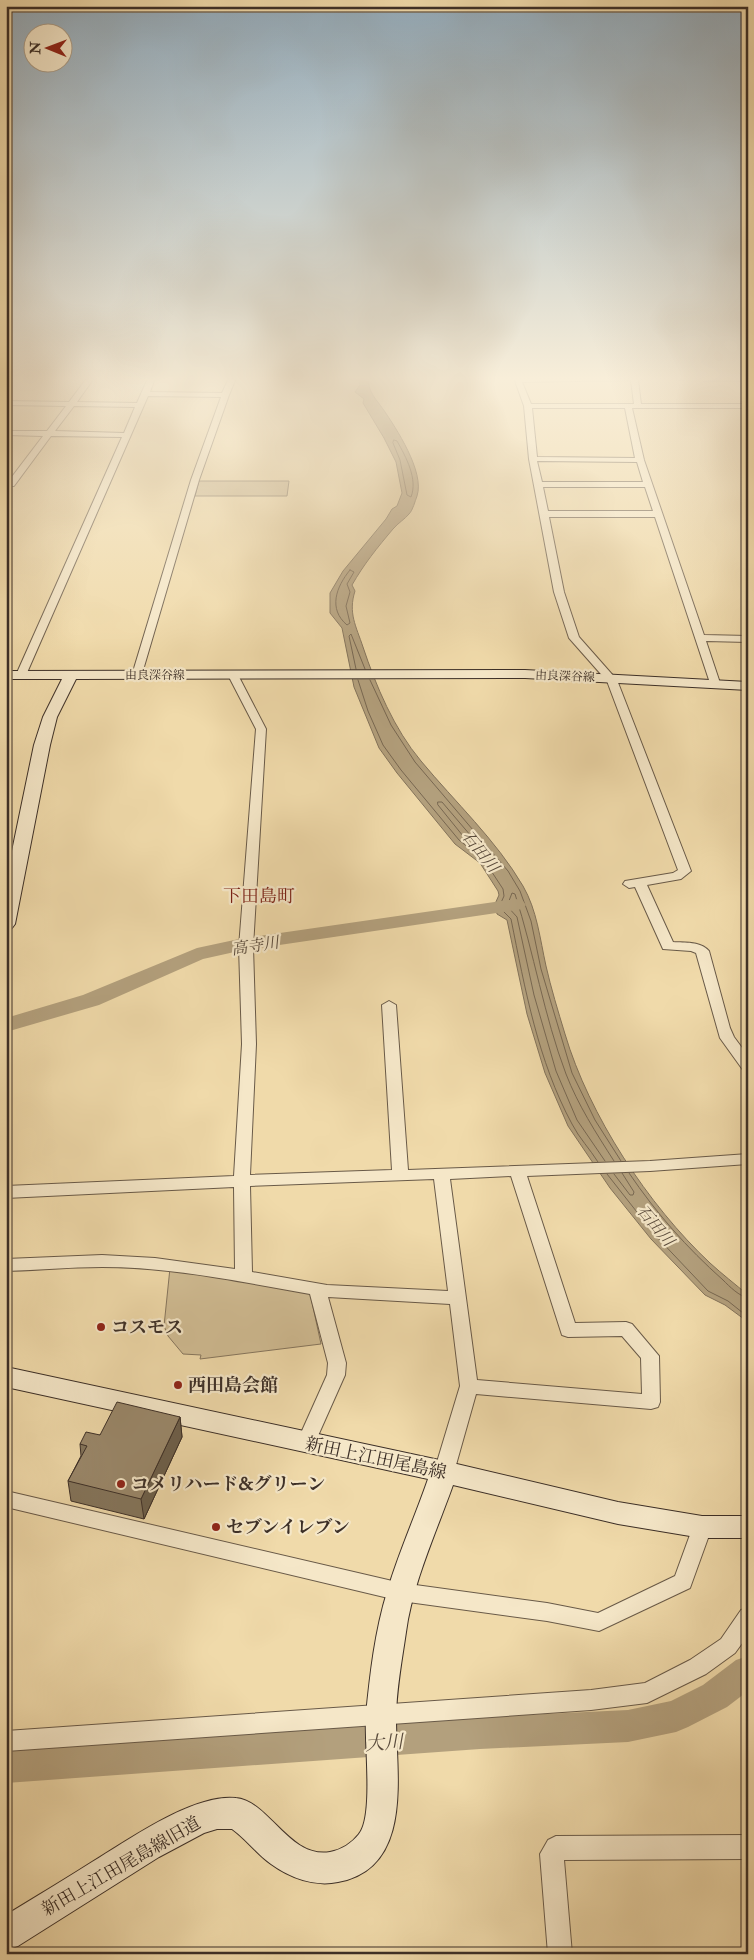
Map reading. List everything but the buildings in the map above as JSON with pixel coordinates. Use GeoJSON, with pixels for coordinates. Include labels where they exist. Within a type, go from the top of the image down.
{"type":"FeatureCollection","features":[{"type":"Feature","properties":{"kind":"main road","name":"由良深谷線"},"geometry":{"type":"LineString","coordinates":[[6,675],[525,674],[748,686]]}},
{"type":"Feature","properties":{"kind":"main road"},"geometry":{"type":"LineString","coordinates":[[6,924],[42,745],[50,717],[71,675]]}},
{"type":"Feature","properties":{"kind":"main road","name":"新田上江田尾島線"},"geometry":{"type":"LineString","coordinates":[[6,1377],[444,1472],[618,1513],[702,1527],[748,1527]]}},
{"type":"Feature","properties":{"kind":"main road","name":"新田上江田尾島線旧道"},"geometry":{"type":"LineString","coordinates":[[6,1934],[148,1846],[198,1819],[217,1814],[237,1813],[258,1829],[282,1853],[305,1864],[324,1869],[346,1865],[371,1845],[377,1832],[382,1812],[381,1716],[392,1629],[401,1592],[444,1472]]}},
{"type":"Feature","properties":{"kind":"street"},"geometry":{"type":"LineString","coordinates":[[11,484],[22,469]]}},
{"type":"Feature","properties":{"kind":"street"},"geometry":{"type":"LineString","coordinates":[[22,674],[112,469]]}},
{"type":"Feature","properties":{"kind":"street"},"geometry":{"type":"LineString","coordinates":[[137,675],[199,469]]}},
{"type":"Feature","properties":{"kind":"street"},"geometry":{"type":"LineString","coordinates":[[535,469],[559,592],[574,638],[610,678],[685,871],[677,876],[634,883],[668,946],[694,947],[702,951],[723,1028],[748,1067]]}},
{"type":"Feature","properties":{"kind":"street"},"geometry":{"type":"LineString","coordinates":[[643,469],[716,684]]}},
{"type":"Feature","properties":{"kind":"street"},"geometry":{"type":"LineString","coordinates":[[538,484],[649,485]]}},
{"type":"Feature","properties":{"kind":"street"},"geometry":{"type":"LineString","coordinates":[[544,514],[658,514]]}},
{"type":"Feature","properties":{"kind":"street"},"geometry":{"type":"LineString","coordinates":[[701,638],[748,639]]}},
{"type":"Feature","properties":{"kind":"street"},"geometry":{"type":"LineString","coordinates":[[233,675],[261,729],[246,944],[249,1044],[242,1181],[244,1276]]}},
{"type":"Feature","properties":{"kind":"street"},"geometry":{"type":"LineString","coordinates":[[389,1006],[400,1176]]}},
{"type":"Feature","properties":{"kind":"street"},"geometry":{"type":"LineString","coordinates":[[6,1192],[242,1181],[517,1172],[748,1159]]}},
{"type":"Feature","properties":{"kind":"street"},"geometry":{"type":"LineString","coordinates":[[469,1386],[651,1402],[650,1356],[626,1329],[568,1330],[517,1172]]}},
{"type":"Feature","properties":{"kind":"street"},"geometry":{"type":"LineString","coordinates":[[441,1174],[469,1386],[444,1472]]}},
{"type":"Feature","properties":{"kind":"street"},"geometry":{"type":"LineString","coordinates":[[6,1265],[102,1262],[164,1265],[244,1276],[319,1290],[457,1298]]}},
{"type":"Feature","properties":{"kind":"street"},"geometry":{"type":"LineString","coordinates":[[306,1442],[336,1375],[337,1363],[319,1290]]}},
{"type":"Feature","properties":{"kind":"street"},"geometry":{"type":"LineString","coordinates":[[6,1499],[401,1592],[547,1612],[600,1622],[683,1582],[702,1527]]}},
{"type":"Feature","properties":{"kind":"street"},"geometry":{"type":"LineString","coordinates":[[6,1742],[591,1700],[646,1693],[698,1667],[728,1646],[748,1616]]}},
{"type":"Feature","properties":{"kind":"street"},"geometry":{"type":"LineString","coordinates":[[560,1954],[552,1854],[556,1848],[748,1847]]}},
{"type":"Feature","properties":{"kind":"shaded area"},"geometry":{"type":"Polygon","coordinates":[[[199,481],[289,481],[287,496],[195,496],[199,481]]]}},
{"type":"Feature","properties":{"kind":"shaded area"},"geometry":{"type":"Polygon","coordinates":[[[170,1268],[310,1293],[321,1344],[200,1359],[201,1355],[183,1354],[168,1336],[164,1326],[170,1268]]]}},
{"type":"Feature","properties":{"kind":"water","name":"石田川"},"geometry":{"type":"Polygon","coordinates":[[[397,469],[415,469],[418,486],[413,508],[366,563],[352,585],[355,591],[352,606],[354,619],[374,677],[394,721],[411,749],[500,853],[528,895],[535,915],[548,974],[565,1034],[589,1096],[605,1127],[643,1186],[687,1240],[710,1263],[748,1295],[748,1322],[725,1305],[705,1295],[651,1239],[610,1188],[568,1126],[545,1073],[527,1014],[507,920],[497,914],[495,904],[499,895],[498,891],[480,863],[455,844],[379,748],[354,687],[342,628],[330,613],[330,593],[343,571],[392,509],[397,506],[402,493],[397,469]]]}},
{"type":"Feature","properties":{"kind":"waterway","name":"高寺川"},"geometry":{"type":"LineString","coordinates":[[6,1025],[91,1000],[197,954],[239,945],[516,905]]}},
{"type":"Feature","properties":{"kind":"waterway","name":"大川"},"geometry":{"type":"LineString","coordinates":[[6,1766],[480,1733],[628,1726],[676,1716],[715,1696],[748,1671]]}},
{"type":"Feature","properties":{"kind":"place","name":"コスモス"},"geometry":{"type":"Point","coordinates":[101,1327]}},
{"type":"Feature","properties":{"kind":"place","name":"西田島会館"},"geometry":{"type":"Point","coordinates":[178,1385]}},
{"type":"Feature","properties":{"kind":"place","name":"コメリハード&グリーン"},"geometry":{"type":"Point","coordinates":[121,1484]}},
{"type":"Feature","properties":{"kind":"place","name":"セブンイレブン"},"geometry":{"type":"Point","coordinates":[216,1527]}},
{"type":"Feature","properties":{"kind":"district","name":"下田島町"},"geometry":{"type":"Point","coordinates":[259,896]}}]}
